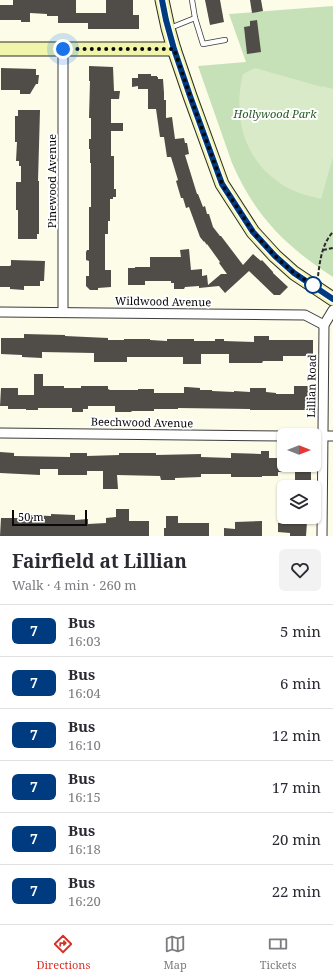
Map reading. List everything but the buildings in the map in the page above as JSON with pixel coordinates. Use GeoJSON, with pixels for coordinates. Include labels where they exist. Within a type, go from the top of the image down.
{"type":"FeatureCollection","features":[{"type":"Feature","properties":{"kind":"street"},"geometry":{"type":"LineString","coordinates":[[162,0],[174,49],[222,184],[253,232],[275,256],[294,273],[333,299]]}},
{"type":"Feature","properties":{"kind":"street"},"geometry":{"type":"LineString","coordinates":[[0,49],[174,49]]}},
{"type":"Feature","properties":{"kind":"street","name":"Pinewood Avenue"},"geometry":{"type":"LineString","coordinates":[[63,49],[63,312]]}},
{"type":"Feature","properties":{"kind":"street","name":"Lillian Road"},"geometry":{"type":"LineString","coordinates":[[318,428],[324,325],[333,310]]}},
{"type":"Feature","properties":{"kind":"street","name":"Wildwood Avenue"},"geometry":{"type":"LineString","coordinates":[[0,312],[305,315],[324,325]]}},
{"type":"Feature","properties":{"kind":"street","name":"Beechwood Avenue"},"geometry":{"type":"LineString","coordinates":[[0,433],[277,436]]}},
{"type":"Feature","properties":{"kind":"street"},"geometry":{"type":"LineString","coordinates":[[321,436],[333,436]]}},
{"type":"Feature","properties":{"kind":"street","name":"Lillian Road"},"geometry":{"type":"LineString","coordinates":[[319,472],[322,536]]}},
{"type":"Feature","properties":{"kind":"lane"},"geometry":{"type":"LineString","coordinates":[[192,0],[195,18],[203,44],[225,40]]}},
{"type":"Feature","properties":{"kind":"lane"},"geometry":{"type":"LineString","coordinates":[[168,28],[195,18]]}},
{"type":"Feature","properties":{"kind":"path"},"geometry":{"type":"LineString","coordinates":[[316,287],[320,258],[327,239],[333,232]]}},
{"type":"Feature","properties":{"kind":"path"},"geometry":{"type":"LineString","coordinates":[[323,250],[333,248]]}},
{"type":"Feature","properties":{"kind":"green space","name":"Hollywood Park"},"geometry":{"type":"Polygon","coordinates":[[[333,6],[333,277],[300,254],[286,241],[261,214],[251,199],[232,163],[198,66],[246,62],[229,14],[333,6]]]}},
{"type":"Feature","properties":{"kind":"green space"},"geometry":{"type":"Polygon","coordinates":[[[255,68],[333,89],[333,157],[321,199],[299,193],[286,187],[260,166],[251,153],[241,123],[239,107],[243,74],[255,68]]]}},
{"type":"Feature","properties":{"kind":"bus line","name":"7"},"geometry":{"type":"LineString","coordinates":[[162,0],[174,49],[222,184],[253,232],[275,256],[294,273],[333,299]]}},
{"type":"Feature","properties":{"kind":"route"},"geometry":{"type":"LineString","coordinates":[[63,49],[174,49],[222,184],[253,232],[275,256],[294,273],[313,285]]}}]}
